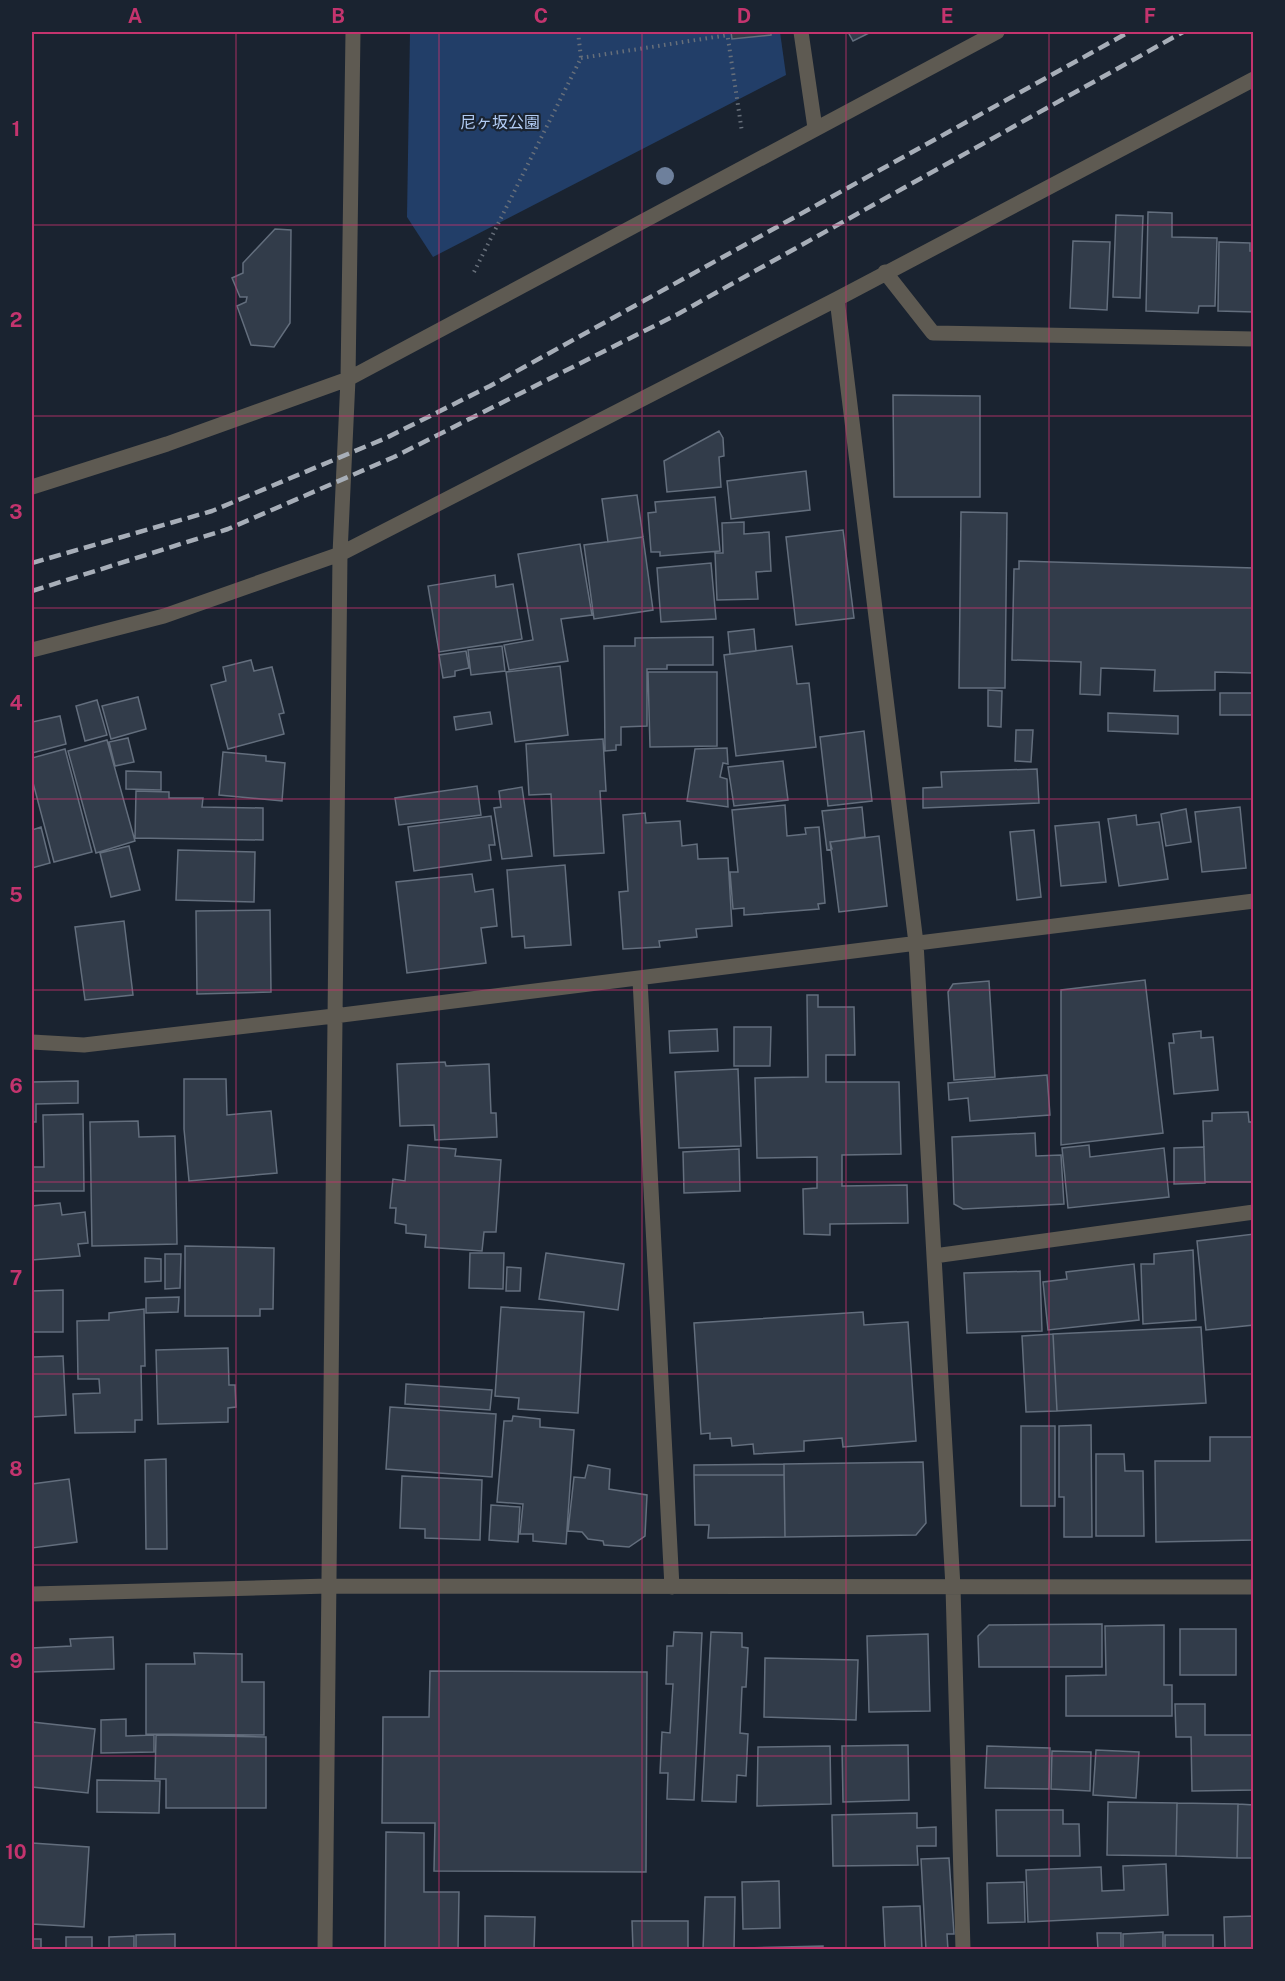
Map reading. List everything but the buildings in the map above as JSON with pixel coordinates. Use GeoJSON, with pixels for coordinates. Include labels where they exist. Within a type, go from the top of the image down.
{"type":"FeatureCollection","features":[{"type":"Feature","properties":{"kind":"street"},"geometry":{"type":"LineString","coordinates":[[325,1950],[340,554],[348,379],[353,32]]}},
{"type":"Feature","properties":{"kind":"street"},"geometry":{"type":"LineString","coordinates":[[801,32],[815,128]]}},
{"type":"Feature","properties":{"kind":"street"},"geometry":{"type":"LineString","coordinates":[[32,487],[167,444],[348,379],[997,32]]}},
{"type":"Feature","properties":{"kind":"street"},"geometry":{"type":"LineString","coordinates":[[32,650],[164,616],[340,554],[837,298],[1254,79]]}},
{"type":"Feature","properties":{"kind":"street"},"geometry":{"type":"LineString","coordinates":[[885,272],[933,333],[1254,339]]}},
{"type":"Feature","properties":{"kind":"street"},"geometry":{"type":"LineString","coordinates":[[837,298],[916,944],[953,1587],[963,1950]]}},
{"type":"Feature","properties":{"kind":"street"},"geometry":{"type":"LineString","coordinates":[[32,1042],[84,1045],[640,980],[1254,901]]}},
{"type":"Feature","properties":{"kind":"street"},"geometry":{"type":"LineString","coordinates":[[640,980],[672,1587]]}},
{"type":"Feature","properties":{"kind":"street"},"geometry":{"type":"LineString","coordinates":[[934,1256],[1254,1212]]}},
{"type":"Feature","properties":{"kind":"street"},"geometry":{"type":"LineString","coordinates":[[32,1594],[329,1586],[1254,1587]]}},
{"type":"Feature","properties":{"kind":"path"},"geometry":{"type":"LineString","coordinates":[[472,275],[581,58],[578,32]]}},
{"type":"Feature","properties":{"kind":"path"},"geometry":{"type":"LineString","coordinates":[[581,58],[727,33],[747,166]]}},
{"type":"Feature","properties":{"kind":"green space","name":"尼ヶ坂公園"},"geometry":{"type":"Polygon","coordinates":[[[410,32],[780,32],[786,75],[433,257],[407,217],[410,32]]]}},
{"type":"Feature","properties":{"kind":"railway"},"geometry":{"type":"LineString","coordinates":[[32,563],[212,511],[386,438],[490,386],[1129,32]]}},
{"type":"Feature","properties":{"kind":"railway"},"geometry":{"type":"LineString","coordinates":[[32,591],[228,529],[394,457],[678,314],[1183,32]]}}]}
